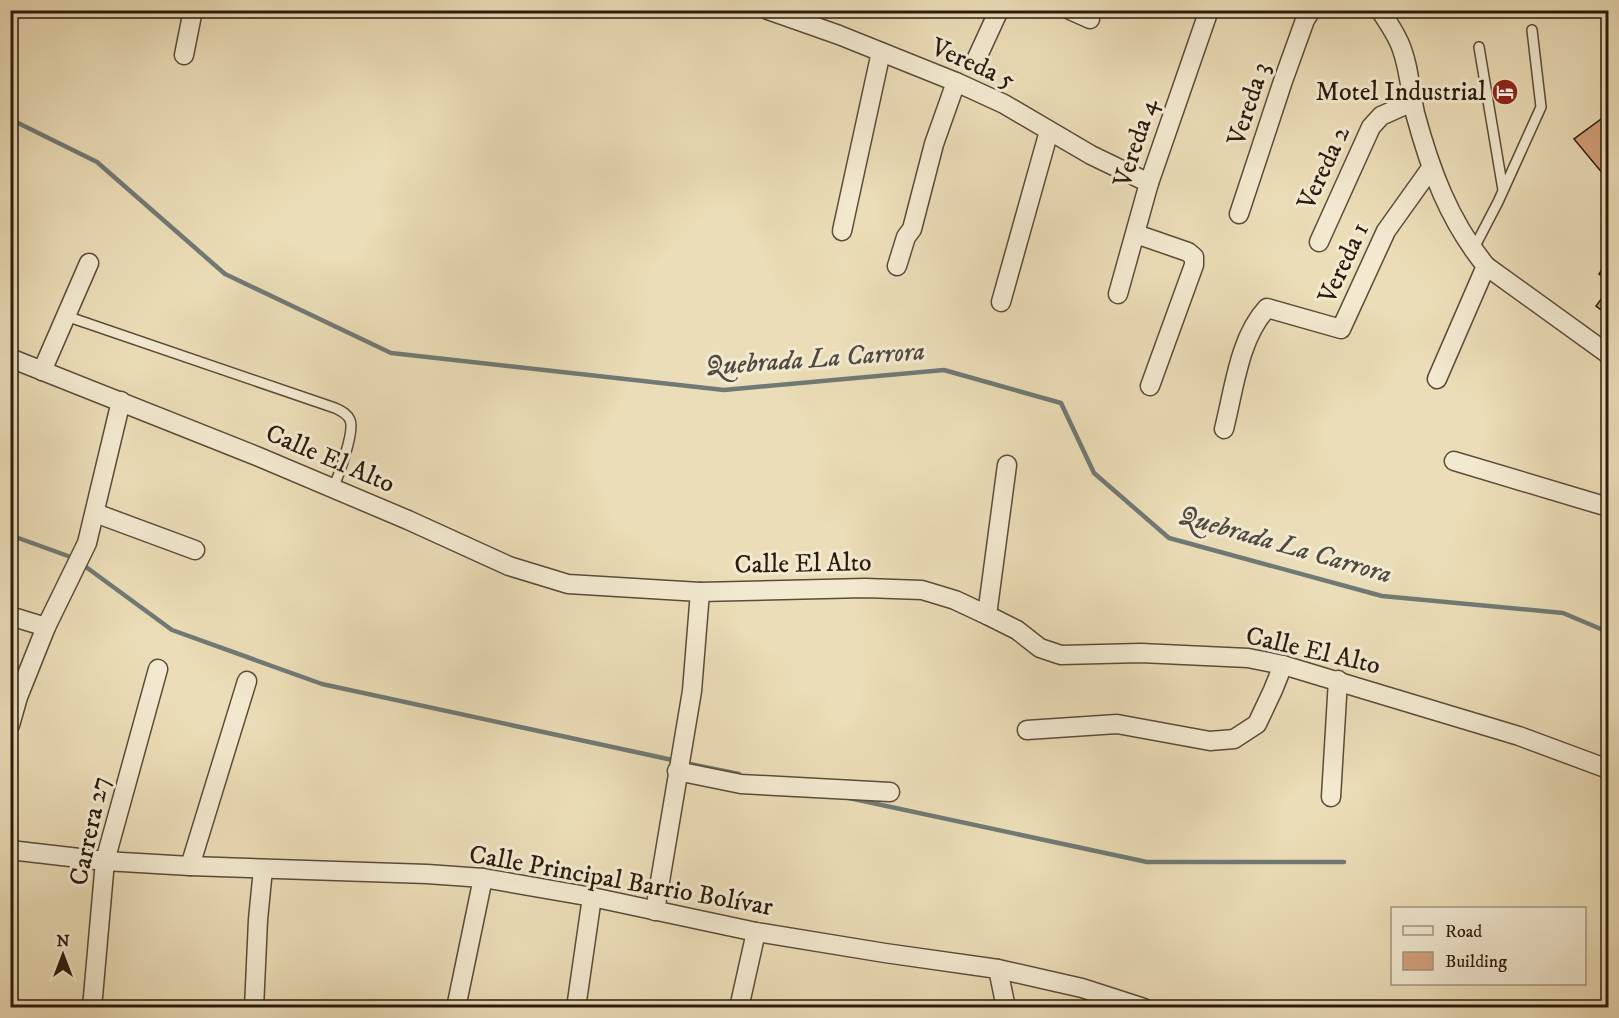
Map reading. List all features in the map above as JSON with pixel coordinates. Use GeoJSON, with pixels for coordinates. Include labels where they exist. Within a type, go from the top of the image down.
{"type":"FeatureCollection","features":[{"type":"Feature","properties":{"kind":"street"},"geometry":{"type":"LineString","coordinates":[[184,55],[193,10]]}},
{"type":"Feature","properties":{"kind":"street","name":"Vereda 5"},"geometry":{"type":"LineString","coordinates":[[768,10],[956,82],[1004,104],[1091,155],[1149,183]]}},
{"type":"Feature","properties":{"kind":"street"},"geometry":{"type":"LineString","coordinates":[[976,60],[999,10]]}},
{"type":"Feature","properties":{"kind":"street"},"geometry":{"type":"LineString","coordinates":[[1070,10],[1089,19]]}},
{"type":"Feature","properties":{"kind":"street","name":"Vereda 4"},"geometry":{"type":"LineString","coordinates":[[1118,294],[1149,183],[1209,10]]}},
{"type":"Feature","properties":{"kind":"street","name":"Vereda 3"},"geometry":{"type":"LineString","coordinates":[[1239,214],[1283,81],[1305,20],[1311,10]]}},
{"type":"Feature","properties":{"kind":"street"},"geometry":{"type":"LineString","coordinates":[[1380,10],[1400,44],[1407,68],[1412,102],[1431,168],[1445,202],[1473,250],[1486,266],[1608,354]]}},
{"type":"Feature","properties":{"kind":"street"},"geometry":{"type":"LineString","coordinates":[[842,231],[881,52]]}},
{"type":"Feature","properties":{"kind":"street"},"geometry":{"type":"LineString","coordinates":[[897,266],[906,237],[912,229],[934,144],[956,82]]}},
{"type":"Feature","properties":{"kind":"street","name":"Vereda 2"},"geometry":{"type":"LineString","coordinates":[[1318,242],[1371,127],[1381,116],[1412,102]]}},
{"type":"Feature","properties":{"kind":"street"},"geometry":{"type":"LineString","coordinates":[[1001,302],[1049,131]]}},
{"type":"Feature","properties":{"kind":"street","name":"Vereda 1"},"geometry":{"type":"LineString","coordinates":[[1224,429],[1245,343],[1257,318],[1267,308],[1341,329],[1386,231],[1431,168]]}},
{"type":"Feature","properties":{"kind":"street"},"geometry":{"type":"LineString","coordinates":[[1136,234],[1188,252],[1194,257],[1194,265],[1150,386]]}},
{"type":"Feature","properties":{"kind":"street"},"geometry":{"type":"LineString","coordinates":[[42,371],[89,263]]}},
{"type":"Feature","properties":{"kind":"street"},"geometry":{"type":"LineString","coordinates":[[1437,379],[1486,266]]}},
{"type":"Feature","properties":{"kind":"street","name":"Calle El Alto"},"geometry":{"type":"LineString","coordinates":[[10,358],[333,488],[509,566],[568,584],[700,592],[865,588],[922,590],[955,600],[1017,630],[1040,648],[1061,655],[1141,653],[1248,658],[1282,665],[1519,736],[1608,769]]}},
{"type":"Feature","properties":{"kind":"street"},"geometry":{"type":"LineString","coordinates":[[10,725],[18,697],[46,627],[87,543],[121,401]]}},
{"type":"Feature","properties":{"kind":"street"},"geometry":{"type":"LineString","coordinates":[[1454,460],[1608,507]]}},
{"type":"Feature","properties":{"kind":"street"},"geometry":{"type":"LineString","coordinates":[[987,615],[1007,465]]}},
{"type":"Feature","properties":{"kind":"street"},"geometry":{"type":"LineString","coordinates":[[95,513],[195,550]]}},
{"type":"Feature","properties":{"kind":"street"},"geometry":{"type":"LineString","coordinates":[[655,912],[692,691],[700,592]]}},
{"type":"Feature","properties":{"kind":"street"},"geometry":{"type":"LineString","coordinates":[[10,616],[46,627]]}},
{"type":"Feature","properties":{"kind":"street"},"geometry":{"type":"LineString","coordinates":[[1027,730],[1117,724],[1210,741],[1234,738],[1257,724],[1282,665]]}},
{"type":"Feature","properties":{"kind":"street","name":"Carrera 27"},"geometry":{"type":"LineString","coordinates":[[92,1008],[105,861],[158,669]]}},
{"type":"Feature","properties":{"kind":"street"},"geometry":{"type":"LineString","coordinates":[[1331,797],[1338,680]]}},
{"type":"Feature","properties":{"kind":"street"},"geometry":{"type":"LineString","coordinates":[[190,866],[247,681]]}},
{"type":"Feature","properties":{"kind":"street"},"geometry":{"type":"LineString","coordinates":[[677,771],[741,784],[890,792]]}},
{"type":"Feature","properties":{"kind":"street","name":"Calle Principal Barrio Bolívar"},"geometry":{"type":"LineString","coordinates":[[10,850],[105,861],[483,878],[592,897],[756,932],[998,969],[1082,988],[1144,1008]]}},
{"type":"Feature","properties":{"kind":"street"},"geometry":{"type":"LineString","coordinates":[[254,1008],[263,869]]}},
{"type":"Feature","properties":{"kind":"street"},"geometry":{"type":"LineString","coordinates":[[456,1008],[483,878]]}},
{"type":"Feature","properties":{"kind":"street"},"geometry":{"type":"LineString","coordinates":[[576,1008],[592,897]]}},
{"type":"Feature","properties":{"kind":"street"},"geometry":{"type":"LineString","coordinates":[[739,1008],[756,932]]}},
{"type":"Feature","properties":{"kind":"street"},"geometry":{"type":"LineString","coordinates":[[998,969],[1006,1008]]}},
{"type":"Feature","properties":{"kind":"lane"},"geometry":{"type":"LineString","coordinates":[[1473,250],[1541,107],[1532,30]]}},
{"type":"Feature","properties":{"kind":"lane"},"geometry":{"type":"LineString","coordinates":[[1479,47],[1503,190]]}},
{"type":"Feature","properties":{"kind":"lane"},"geometry":{"type":"LineString","coordinates":[[66,316],[335,408],[347,415],[351,423],[350,430],[342,466],[333,488]]}},
{"type":"Feature","properties":{"kind":"building"},"geometry":{"type":"Polygon","coordinates":[[[1608,114],[1608,180],[1574,139],[1608,114]]]}},
{"type":"Feature","properties":{"kind":"building"},"geometry":{"type":"Polygon","coordinates":[[[1608,260],[1608,281],[1599,274],[1608,260]]]}},
{"type":"Feature","properties":{"kind":"building"},"geometry":{"type":"Polygon","coordinates":[[[1608,290],[1608,315],[1596,306],[1608,290]]]}},
{"type":"Feature","properties":{"kind":"waterway","name":"Quebrada La Carrora"},"geometry":{"type":"LineString","coordinates":[[10,119],[97,162],[225,274],[391,353],[724,390],[944,370],[1061,403],[1094,473],[1169,538],[1382,596],[1563,613],[1608,632]]}},
{"type":"Feature","properties":{"kind":"waterway"},"geometry":{"type":"LineString","coordinates":[[10,535],[68,556]]}},
{"type":"Feature","properties":{"kind":"waterway"},"geometry":{"type":"LineString","coordinates":[[86,567],[172,630],[322,684],[677,761]]}},
{"type":"Feature","properties":{"kind":"waterway"},"geometry":{"type":"LineString","coordinates":[[685,763],[739,774]]}},
{"type":"Feature","properties":{"kind":"waterway"},"geometry":{"type":"LineString","coordinates":[[849,798],[1147,862],[1344,862]]}},
{"type":"Feature","properties":{"kind":"place","name":"Motel Industrial"},"geometry":{"type":"Point","coordinates":[1505,92]}}]}
